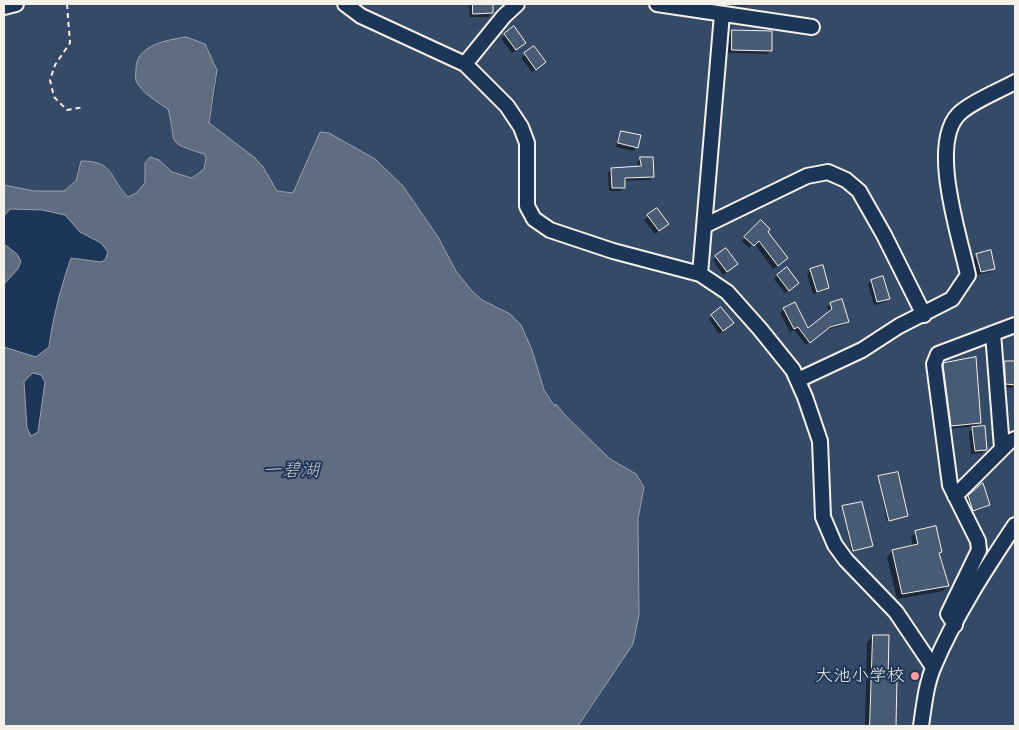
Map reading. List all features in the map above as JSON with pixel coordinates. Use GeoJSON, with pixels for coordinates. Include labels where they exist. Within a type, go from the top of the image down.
{"type":"FeatureCollection","features":[{"type":"Feature","properties":{"kind":"street"},"geometry":{"type":"LineString","coordinates":[[4,7],[16,4]]}},
{"type":"Feature","properties":{"kind":"street"},"geometry":{"type":"LineString","coordinates":[[346,4],[361,16],[465,64],[507,106],[521,127],[527,143],[527,206],[534,219],[550,230],[700,274],[728,292],[793,370],[798,380],[820,441],[823,517],[835,545],[846,560],[896,612],[933,666]]}},
{"type":"Feature","properties":{"kind":"street"},"geometry":{"type":"LineString","coordinates":[[465,64],[504,16],[518,4]]}},
{"type":"Feature","properties":{"kind":"street"},"geometry":{"type":"LineString","coordinates":[[657,4],[812,27]]}},
{"type":"Feature","properties":{"kind":"street"},"geometry":{"type":"LineString","coordinates":[[700,274],[722,14]]}},
{"type":"Feature","properties":{"kind":"street"},"geometry":{"type":"LineString","coordinates":[[798,380],[862,350],[899,326],[924,315],[952,299],[968,275],[945,167],[946,141],[952,124],[961,112],[1015,82]]}},
{"type":"Feature","properties":{"kind":"street"},"geometry":{"type":"LineString","coordinates":[[704,226],[807,176],[828,172],[846,180],[859,191],[884,235],[924,315]]}},
{"type":"Feature","properties":{"kind":"street"},"geometry":{"type":"LineString","coordinates":[[954,625],[948,614],[979,550],[978,541],[950,485],[934,364],[938,354],[1015,325]]}},
{"type":"Feature","properties":{"kind":"street"},"geometry":{"type":"LineString","coordinates":[[993,333],[1002,448]]}},
{"type":"Feature","properties":{"kind":"street"},"geometry":{"type":"LineString","coordinates":[[955,496],[1002,448],[1015,439]]}},
{"type":"Feature","properties":{"kind":"street"},"geometry":{"type":"LineString","coordinates":[[921,726],[926,693],[933,666],[978,581],[1015,525]]}},
{"type":"Feature","properties":{"kind":"path"},"geometry":{"type":"LineString","coordinates":[[67,4],[70,43],[55,65],[50,80],[54,97],[67,110],[84,107]]}},
{"type":"Feature","properties":{"kind":"shaded area"},"geometry":{"type":"Polygon","coordinates":[[[4,4],[1015,4],[1015,726],[578,726],[605,686],[638,570],[638,519],[644,487],[636,474],[610,459],[564,415],[557,405],[555,407],[554,402],[544,390],[532,350],[510,314],[482,300],[472,291],[456,271],[438,237],[403,186],[354,147],[309,155],[300,182],[293,193],[277,191],[263,167],[209,123],[217,76],[215,61],[149,96],[168,109],[174,140],[177,144],[204,154],[206,157],[204,168],[192,178],[172,172],[159,160],[145,163],[145,183],[136,193],[127,197],[106,166],[78,167],[76,181],[64,191],[34,191],[4,186],[4,4]]]}},
{"type":"Feature","properties":{"kind":"water","name":"一碧湖"},"geometry":{"type":"Polygon","coordinates":[[[186,37],[205,44],[217,70],[209,123],[255,158],[263,167],[277,191],[293,193],[320,132],[329,133],[375,159],[403,186],[438,237],[456,271],[472,291],[482,300],[510,314],[521,325],[532,350],[544,390],[555,406],[556,404],[610,459],[636,474],[644,487],[638,519],[639,615],[633,644],[578,726],[4,726],[4,347],[36,357],[49,347],[58,302],[71,258],[101,262],[105,260],[108,252],[101,243],[80,232],[65,215],[42,210],[10,209],[4,216],[4,185],[34,191],[64,191],[76,181],[81,161],[92,162],[105,167],[128,197],[136,193],[145,183],[145,163],[150,157],[159,160],[172,172],[192,178],[204,169],[206,158],[204,154],[177,144],[174,140],[168,109],[146,93],[136,81],[137,61],[141,54],[154,45],[186,37]],[[33,373],[24,382],[27,428],[31,436],[38,432],[45,382],[41,375],[33,373]]]}},
{"type":"Feature","properties":{"kind":"water"},"geometry":{"type":"Polygon","coordinates":[[[4,244],[17,254],[21,261],[18,269],[4,284],[4,244]]]}},
{"type":"Feature","properties":{"kind":"building"},"geometry":{"type":"Polygon","coordinates":[[[473,4],[493,4],[493,13],[473,14],[473,4]]]}},
{"type":"Feature","properties":{"kind":"building"},"geometry":{"type":"Polygon","coordinates":[[[514,26],[526,43],[516,50],[504,34],[514,26]]]}},
{"type":"Feature","properties":{"kind":"building"},"geometry":{"type":"Polygon","coordinates":[[[732,30],[772,31],[772,51],[732,50],[732,30]]]}},
{"type":"Feature","properties":{"kind":"building"},"geometry":{"type":"Polygon","coordinates":[[[534,46],[546,62],[536,70],[524,53],[534,46]]]}},
{"type":"Feature","properties":{"kind":"building"},"geometry":{"type":"Polygon","coordinates":[[[621,131],[641,135],[638,148],[618,143],[621,131]]]}},
{"type":"Feature","properties":{"kind":"building"},"geometry":{"type":"Polygon","coordinates":[[[640,157],[653,157],[654,177],[625,178],[625,188],[612,188],[611,168],[641,166],[640,157]]]}},
{"type":"Feature","properties":{"kind":"building"},"geometry":{"type":"Polygon","coordinates":[[[657,208],[669,224],[659,231],[647,215],[657,208]]]}},
{"type":"Feature","properties":{"kind":"building"},"geometry":{"type":"Polygon","coordinates":[[[761,220],[770,229],[768,232],[788,258],[778,266],[759,241],[754,246],[744,237],[761,220]]]}},
{"type":"Feature","properties":{"kind":"building"},"geometry":{"type":"Polygon","coordinates":[[[726,248],[738,264],[727,272],[715,256],[726,248]]]}},
{"type":"Feature","properties":{"kind":"building"},"geometry":{"type":"Polygon","coordinates":[[[991,250],[995,269],[981,272],[976,254],[991,250]]]}},
{"type":"Feature","properties":{"kind":"building"},"geometry":{"type":"Polygon","coordinates":[[[823,265],[829,288],[817,292],[810,269],[823,265]]]}},
{"type":"Feature","properties":{"kind":"building"},"geometry":{"type":"Polygon","coordinates":[[[787,267],[799,283],[789,291],[777,275],[787,267]]]}},
{"type":"Feature","properties":{"kind":"building"},"geometry":{"type":"Polygon","coordinates":[[[883,276],[890,299],[877,302],[871,280],[883,276]]]}},
{"type":"Feature","properties":{"kind":"building"},"geometry":{"type":"Polygon","coordinates":[[[842,299],[849,322],[830,327],[810,343],[798,327],[794,329],[783,308],[795,302],[808,328],[832,309],[830,303],[842,299]]]}},
{"type":"Feature","properties":{"kind":"building"},"geometry":{"type":"Polygon","coordinates":[[[721,307],[734,323],[723,331],[711,315],[721,307]]]}},
{"type":"Feature","properties":{"kind":"building"},"geometry":{"type":"Polygon","coordinates":[[[976,357],[981,423],[951,426],[943,365],[944,363],[976,357]]]}},
{"type":"Feature","properties":{"kind":"building"},"geometry":{"type":"Polygon","coordinates":[[[1005,361],[1015,361],[1015,385],[1006,384],[1005,361]]]}},
{"type":"Feature","properties":{"kind":"building"},"geometry":{"type":"Polygon","coordinates":[[[985,426],[987,450],[975,451],[972,427],[985,426]]]}},
{"type":"Feature","properties":{"kind":"building"},"geometry":{"type":"Polygon","coordinates":[[[898,472],[908,516],[889,521],[878,476],[898,472]]]}},
{"type":"Feature","properties":{"kind":"building"},"geometry":{"type":"Polygon","coordinates":[[[983,483],[990,505],[973,511],[968,496],[983,483]]]}},
{"type":"Feature","properties":{"kind":"building"},"geometry":{"type":"Polygon","coordinates":[[[862,502],[873,546],[853,551],[842,506],[862,502]]]}},
{"type":"Feature","properties":{"kind":"building"},"geometry":{"type":"Polygon","coordinates":[[[936,526],[942,552],[939,553],[949,586],[902,594],[892,550],[918,544],[915,531],[936,526]]]}},
{"type":"Feature","properties":{"kind":"building"},"geometry":{"type":"Polygon","coordinates":[[[873,635],[889,635],[888,678],[897,678],[896,726],[870,726],[873,635]]]}},
{"type":"Feature","properties":{"kind":"place","name":"大池小学校"},"geometry":{"type":"Point","coordinates":[915,676]}}]}
